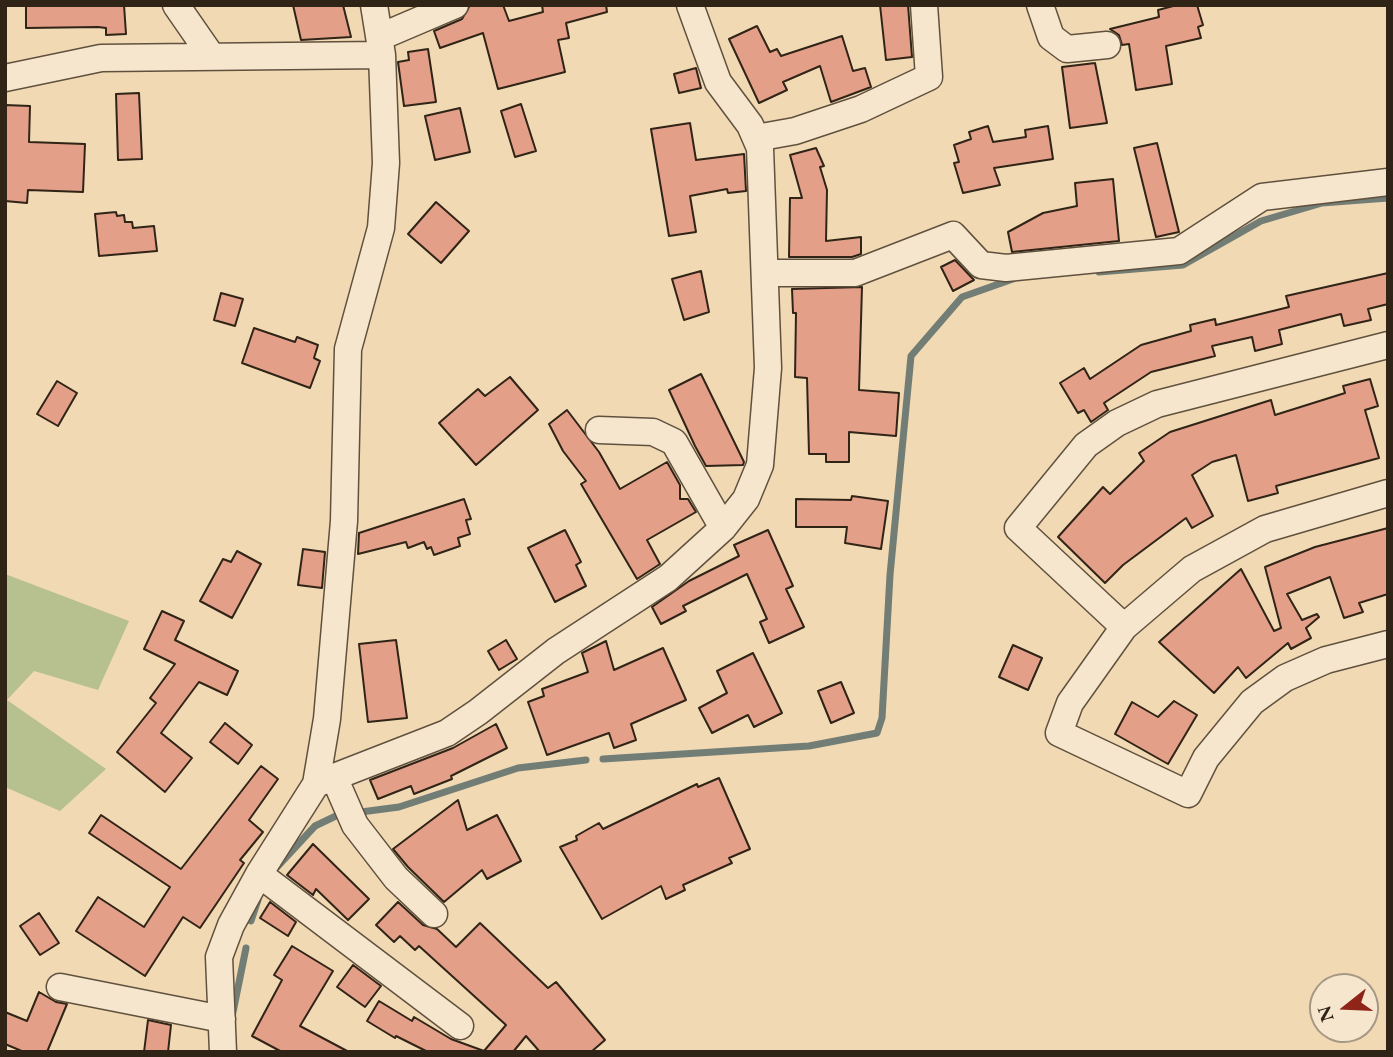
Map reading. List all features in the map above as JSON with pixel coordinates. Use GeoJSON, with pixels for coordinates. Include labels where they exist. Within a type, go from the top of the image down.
{"type":"FeatureCollection","features":[{"type":"Feature","properties":{"kind":"street"},"geometry":{"type":"LineString","coordinates":[[176,5],[212,57]]}},
{"type":"Feature","properties":{"kind":"street"},"geometry":{"type":"LineString","coordinates":[[374,5],[381,46],[386,163],[381,228],[348,349],[344,521],[327,719],[325,781],[396,878],[434,914]]}},
{"type":"Feature","properties":{"kind":"street"},"geometry":{"type":"LineString","coordinates":[[5,78],[101,58],[212,57],[381,46],[455,5]]}},
{"type":"Feature","properties":{"kind":"street"},"geometry":{"type":"LineString","coordinates":[[223,1052],[219,957],[231,925],[259,874],[325,781],[457,726],[556,651],[668,578],[723,528],[746,499],[760,465],[768,368],[760,148],[718,82],[690,5]]}},
{"type":"Feature","properties":{"kind":"street"},"geometry":{"type":"LineString","coordinates":[[756,138],[795,131],[860,109],[929,77],[925,5]]}},
{"type":"Feature","properties":{"kind":"street"},"geometry":{"type":"LineString","coordinates":[[1040,5],[1051,37],[1067,49],[1107,45]]}},
{"type":"Feature","properties":{"kind":"street"},"geometry":{"type":"LineString","coordinates":[[765,274],[855,273],[953,235],[981,265],[1006,268],[1179,251],[1262,197],[1388,182]]}},
{"type":"Feature","properties":{"kind":"street"},"geometry":{"type":"LineString","coordinates":[[1124,627],[1018,528],[1086,445],[1117,423],[1157,404],[1388,345]]}},
{"type":"Feature","properties":{"kind":"street"},"geometry":{"type":"LineString","coordinates":[[600,430],[653,432],[674,442],[723,528]]}},
{"type":"Feature","properties":{"kind":"street"},"geometry":{"type":"LineString","coordinates":[[1388,493],[1265,528],[1192,569],[1124,627],[1081,685],[1059,733],[1188,793],[1219,740],[1252,702],[1285,678],[1326,660],[1388,644]]}},
{"type":"Feature","properties":{"kind":"street"},"geometry":{"type":"LineString","coordinates":[[259,874],[460,1026]]}},
{"type":"Feature","properties":{"kind":"street"},"geometry":{"type":"LineString","coordinates":[[60,987],[222,1019]]}},
{"type":"Feature","properties":{"kind":"green space"},"geometry":{"type":"Polygon","coordinates":[[[5,574],[129,621],[98,690],[34,671],[7,700],[106,769],[60,811],[5,787],[5,574]]]}},
{"type":"Feature","properties":{"kind":"building"},"geometry":{"type":"Polygon","coordinates":[[[26,5],[124,5],[126,34],[106,35],[106,28],[98,27],[26,28],[26,5]]]}},
{"type":"Feature","properties":{"kind":"building"},"geometry":{"type":"Polygon","coordinates":[[[293,5],[343,5],[351,37],[301,40],[293,5]]]}},
{"type":"Feature","properties":{"kind":"building"},"geometry":{"type":"Polygon","coordinates":[[[470,5],[503,5],[509,21],[543,12],[542,5],[606,5],[607,12],[566,23],[569,38],[558,40],[565,72],[498,89],[483,33],[440,48],[434,31],[462,19],[470,5]]]}},
{"type":"Feature","properties":{"kind":"building"},"geometry":{"type":"Polygon","coordinates":[[[880,5],[908,5],[912,57],[886,60],[880,5]]]}},
{"type":"Feature","properties":{"kind":"building"},"geometry":{"type":"Polygon","coordinates":[[[1177,5],[1197,5],[1203,25],[1198,27],[1201,38],[1166,46],[1172,84],[1136,90],[1129,44],[1122,45],[1119,35],[1110,29],[1159,17],[1158,10],[1177,5]]]}},
{"type":"Feature","properties":{"kind":"building"},"geometry":{"type":"Polygon","coordinates":[[[757,26],[770,52],[777,49],[781,56],[842,36],[853,71],[865,68],[871,87],[831,102],[820,66],[783,82],[787,90],[759,103],[729,39],[757,26]]]}},
{"type":"Feature","properties":{"kind":"building"},"geometry":{"type":"Polygon","coordinates":[[[428,49],[436,102],[404,106],[398,62],[409,60],[408,52],[428,49]]]}},
{"type":"Feature","properties":{"kind":"building"},"geometry":{"type":"Polygon","coordinates":[[[1095,63],[1107,123],[1070,128],[1062,67],[1095,63]]]}},
{"type":"Feature","properties":{"kind":"building"},"geometry":{"type":"Polygon","coordinates":[[[696,68],[701,88],[679,93],[674,74],[696,68]]]}},
{"type":"Feature","properties":{"kind":"building"},"geometry":{"type":"Polygon","coordinates":[[[139,93],[142,159],[118,160],[116,94],[139,93]]]}},
{"type":"Feature","properties":{"kind":"building"},"geometry":{"type":"Polygon","coordinates":[[[521,104],[536,151],[515,157],[501,111],[521,104]]]}},
{"type":"Feature","properties":{"kind":"building"},"geometry":{"type":"Polygon","coordinates":[[[5,105],[30,106],[29,142],[85,144],[83,192],[28,190],[27,203],[5,201],[5,105]]]}},
{"type":"Feature","properties":{"kind":"building"},"geometry":{"type":"Polygon","coordinates":[[[460,108],[470,152],[435,160],[425,116],[460,108]]]}},
{"type":"Feature","properties":{"kind":"building"},"geometry":{"type":"Polygon","coordinates":[[[690,123],[696,160],[744,154],[746,191],[728,193],[727,189],[690,196],[696,232],[669,236],[651,129],[690,123]]]}},
{"type":"Feature","properties":{"kind":"building"},"geometry":{"type":"Polygon","coordinates":[[[988,126],[993,142],[1026,137],[1025,130],[1048,126],[1053,159],[994,168],[1000,185],[963,193],[954,163],[959,162],[954,145],[971,139],[969,132],[988,126]]]}},
{"type":"Feature","properties":{"kind":"building"},"geometry":{"type":"Polygon","coordinates":[[[1157,143],[1179,232],[1156,237],[1134,148],[1157,143]]]}},
{"type":"Feature","properties":{"kind":"building"},"geometry":{"type":"Polygon","coordinates":[[[816,148],[824,166],[820,167],[827,190],[826,241],[861,237],[861,254],[852,257],[789,257],[790,198],[802,198],[790,155],[816,148]]]}},
{"type":"Feature","properties":{"kind":"building"},"geometry":{"type":"Polygon","coordinates":[[[1113,179],[1119,241],[1012,252],[1008,232],[1043,213],[1077,206],[1075,183],[1113,179]]]}},
{"type":"Feature","properties":{"kind":"building"},"geometry":{"type":"Polygon","coordinates":[[[436,202],[469,231],[441,263],[408,234],[436,202]]]}},
{"type":"Feature","properties":{"kind":"building"},"geometry":{"type":"Polygon","coordinates":[[[116,212],[117,216],[124,215],[125,222],[132,222],[133,228],[154,226],[157,251],[99,256],[95,214],[116,212]]]}},
{"type":"Feature","properties":{"kind":"building"},"geometry":{"type":"Polygon","coordinates":[[[955,260],[974,280],[953,291],[941,267],[955,260]]]}},
{"type":"Feature","properties":{"kind":"building"},"geometry":{"type":"Polygon","coordinates":[[[701,271],[709,312],[684,320],[672,279],[701,271]]]}},
{"type":"Feature","properties":{"kind":"building"},"geometry":{"type":"Polygon","coordinates":[[[1388,273],[1388,304],[1368,309],[1371,320],[1344,326],[1341,314],[1279,330],[1282,344],[1255,351],[1252,337],[1212,346],[1215,356],[1151,372],[1104,403],[1108,410],[1091,422],[1084,410],[1078,413],[1060,383],[1084,368],[1090,379],[1141,345],[1191,331],[1190,325],[1215,319],[1216,325],[1289,307],[1286,296],[1388,273]]]}},
{"type":"Feature","properties":{"kind":"building"},"geometry":{"type":"Polygon","coordinates":[[[862,287],[859,390],[899,393],[896,436],[849,432],[849,462],[826,462],[826,454],[809,454],[807,378],[795,377],[796,313],[793,313],[792,289],[862,287]]]}},
{"type":"Feature","properties":{"kind":"building"},"geometry":{"type":"Polygon","coordinates":[[[221,293],[243,299],[235,326],[214,320],[221,293]]]}},
{"type":"Feature","properties":{"kind":"building"},"geometry":{"type":"Polygon","coordinates":[[[254,328],[295,342],[297,337],[318,345],[314,358],[320,361],[310,388],[242,363],[254,328]]]}},
{"type":"Feature","properties":{"kind":"building"},"geometry":{"type":"Polygon","coordinates":[[[701,374],[744,462],[743,465],[706,466],[669,390],[701,374]]]}},
{"type":"Feature","properties":{"kind":"building"},"geometry":{"type":"Polygon","coordinates":[[[510,377],[538,410],[476,465],[439,423],[478,389],[485,396],[510,377]]]}},
{"type":"Feature","properties":{"kind":"building"},"geometry":{"type":"Polygon","coordinates":[[[1370,379],[1378,406],[1365,410],[1379,458],[1276,486],[1278,493],[1248,501],[1236,455],[1212,462],[1192,475],[1213,516],[1192,528],[1186,518],[1123,565],[1105,583],[1058,537],[1103,487],[1110,494],[1144,461],[1139,453],[1170,432],[1271,400],[1275,415],[1345,393],[1343,386],[1370,379]]]}},
{"type":"Feature","properties":{"kind":"building"},"geometry":{"type":"Polygon","coordinates":[[[57,381],[77,393],[58,426],[37,414],[57,381]]]}},
{"type":"Feature","properties":{"kind":"building"},"geometry":{"type":"Polygon","coordinates":[[[567,410],[599,452],[620,489],[667,462],[680,485],[680,499],[688,499],[696,512],[647,540],[660,564],[637,579],[581,484],[586,481],[563,451],[549,424],[567,410]]]}},
{"type":"Feature","properties":{"kind":"building"},"geometry":{"type":"Polygon","coordinates":[[[852,496],[888,501],[881,549],[845,543],[847,527],[796,527],[796,499],[851,500],[852,496]]]}},
{"type":"Feature","properties":{"kind":"building"},"geometry":{"type":"Polygon","coordinates":[[[464,499],[471,519],[466,520],[470,534],[458,538],[460,546],[434,555],[431,547],[427,549],[424,542],[408,548],[406,542],[358,554],[359,533],[464,499]]]}},
{"type":"Feature","properties":{"kind":"building"},"geometry":{"type":"Polygon","coordinates":[[[1388,528],[1388,594],[1359,603],[1363,612],[1344,618],[1330,577],[1287,594],[1302,620],[1317,614],[1319,617],[1306,628],[1311,638],[1291,649],[1288,643],[1246,678],[1238,667],[1214,693],[1159,642],[1241,569],[1274,631],[1281,628],[1265,567],[1315,547],[1388,528]]]}},
{"type":"Feature","properties":{"kind":"building"},"geometry":{"type":"Polygon","coordinates":[[[565,530],[581,562],[576,565],[586,586],[555,602],[528,548],[565,530]]]}},
{"type":"Feature","properties":{"kind":"building"},"geometry":{"type":"Polygon","coordinates":[[[768,530],[793,586],[786,589],[804,627],[769,643],[760,622],[767,619],[747,574],[683,606],[686,611],[661,624],[652,607],[689,581],[739,556],[734,545],[768,530]]]}},
{"type":"Feature","properties":{"kind":"building"},"geometry":{"type":"Polygon","coordinates":[[[303,549],[325,552],[322,588],[298,585],[303,549]]]}},
{"type":"Feature","properties":{"kind":"building"},"geometry":{"type":"Polygon","coordinates":[[[237,551],[261,564],[232,618],[200,601],[223,559],[231,562],[237,551]]]}},
{"type":"Feature","properties":{"kind":"building"},"geometry":{"type":"Polygon","coordinates":[[[162,611],[184,621],[175,640],[238,671],[227,695],[199,682],[161,733],[192,758],[165,792],[117,752],[156,703],[150,698],[175,664],[144,649],[162,611]]]}},
{"type":"Feature","properties":{"kind":"building"},"geometry":{"type":"Polygon","coordinates":[[[396,640],[407,718],[368,722],[359,644],[396,640]]]}},
{"type":"Feature","properties":{"kind":"building"},"geometry":{"type":"Polygon","coordinates":[[[506,640],[517,659],[499,670],[488,651],[506,640]]]}},
{"type":"Feature","properties":{"kind":"building"},"geometry":{"type":"Polygon","coordinates":[[[606,641],[614,670],[663,648],[686,700],[631,724],[636,740],[614,748],[609,733],[547,755],[528,702],[544,696],[542,689],[588,672],[582,653],[606,641]]]}},
{"type":"Feature","properties":{"kind":"building"},"geometry":{"type":"Polygon","coordinates":[[[1013,645],[1042,658],[1028,690],[999,677],[1013,645]]]}},
{"type":"Feature","properties":{"kind":"building"},"geometry":{"type":"Polygon","coordinates":[[[753,653],[782,713],[754,727],[748,715],[712,733],[699,708],[727,693],[717,671],[753,653]]]}},
{"type":"Feature","properties":{"kind":"building"},"geometry":{"type":"Polygon","coordinates":[[[841,682],[854,713],[831,723],[818,691],[841,682]]]}},
{"type":"Feature","properties":{"kind":"building"},"geometry":{"type":"Polygon","coordinates":[[[1174,701],[1197,715],[1168,764],[1115,734],[1132,702],[1158,717],[1174,701]]]}},
{"type":"Feature","properties":{"kind":"building"},"geometry":{"type":"Polygon","coordinates":[[[225,723],[252,745],[238,764],[210,742],[225,723]]]}},
{"type":"Feature","properties":{"kind":"building"},"geometry":{"type":"Polygon","coordinates":[[[496,724],[507,748],[451,776],[452,779],[414,794],[411,786],[378,799],[370,780],[453,748],[496,724]]]}},
{"type":"Feature","properties":{"kind":"building"},"geometry":{"type":"Polygon","coordinates":[[[261,766],[278,779],[249,820],[263,832],[240,860],[244,863],[200,928],[183,917],[145,976],[76,931],[98,897],[144,927],[170,887],[89,833],[101,815],[181,869],[261,766]]]}},
{"type":"Feature","properties":{"kind":"building"},"geometry":{"type":"Polygon","coordinates":[[[719,778],[750,849],[729,858],[732,863],[683,885],[685,890],[666,899],[661,886],[602,919],[560,847],[577,840],[576,836],[599,823],[603,829],[697,784],[698,787],[719,778]]]}},
{"type":"Feature","properties":{"kind":"building"},"geometry":{"type":"Polygon","coordinates":[[[458,800],[467,830],[497,815],[521,861],[487,879],[482,870],[444,902],[393,849],[458,800]]]}},
{"type":"Feature","properties":{"kind":"building"},"geometry":{"type":"Polygon","coordinates":[[[313,844],[369,899],[348,920],[316,889],[313,895],[287,875],[313,844]]]}},
{"type":"Feature","properties":{"kind":"building"},"geometry":{"type":"Polygon","coordinates":[[[270,902],[296,922],[288,936],[260,918],[270,902]]]}},
{"type":"Feature","properties":{"kind":"building"},"geometry":{"type":"Polygon","coordinates":[[[398,902],[423,925],[437,929],[456,947],[480,923],[548,988],[556,982],[605,1040],[591,1052],[540,1052],[526,1036],[513,1052],[428,1052],[396,1036],[395,1038],[367,1021],[379,1001],[412,1021],[414,1017],[451,1039],[484,1051],[506,1025],[419,946],[415,950],[400,936],[394,942],[376,925],[398,902]]]}},
{"type":"Feature","properties":{"kind":"building"},"geometry":{"type":"Polygon","coordinates":[[[39,913],[59,943],[40,955],[20,926],[39,913]]]}},
{"type":"Feature","properties":{"kind":"building"},"geometry":{"type":"Polygon","coordinates":[[[292,946],[333,971],[300,1026],[349,1052],[282,1052],[252,1036],[282,980],[274,975],[292,946]]]}},
{"type":"Feature","properties":{"kind":"building"},"geometry":{"type":"Polygon","coordinates":[[[353,965],[381,986],[365,1007],[337,987],[353,965]]]}},
{"type":"Feature","properties":{"kind":"building"},"geometry":{"type":"Polygon","coordinates":[[[39,992],[56,1002],[67,1004],[47,1052],[24,1052],[5,1044],[5,1012],[27,1021],[39,992]]]}},
{"type":"Feature","properties":{"kind":"building"},"geometry":{"type":"Polygon","coordinates":[[[148,1020],[171,1025],[168,1052],[144,1052],[148,1020]]]}},
{"type":"Feature","properties":{"kind":"waterway"},"geometry":{"type":"LineString","coordinates":[[1099,272],[1183,265],[1261,221],[1322,203],[1388,198]]}},
{"type":"Feature","properties":{"kind":"waterway"},"geometry":{"type":"LineString","coordinates":[[603,759],[809,746],[877,733],[882,718],[890,575],[911,356],[962,297],[1013,279]]}},
{"type":"Feature","properties":{"kind":"waterway"},"geometry":{"type":"LineString","coordinates":[[361,812],[399,807],[518,768],[586,760]]}},
{"type":"Feature","properties":{"kind":"waterway"},"geometry":{"type":"LineString","coordinates":[[277,867],[315,826],[340,814]]}},
{"type":"Feature","properties":{"kind":"waterway"},"geometry":{"type":"LineString","coordinates":[[251,921],[258,900]]}},
{"type":"Feature","properties":{"kind":"waterway"},"geometry":{"type":"LineString","coordinates":[[232,1017],[246,948]]}}]}
